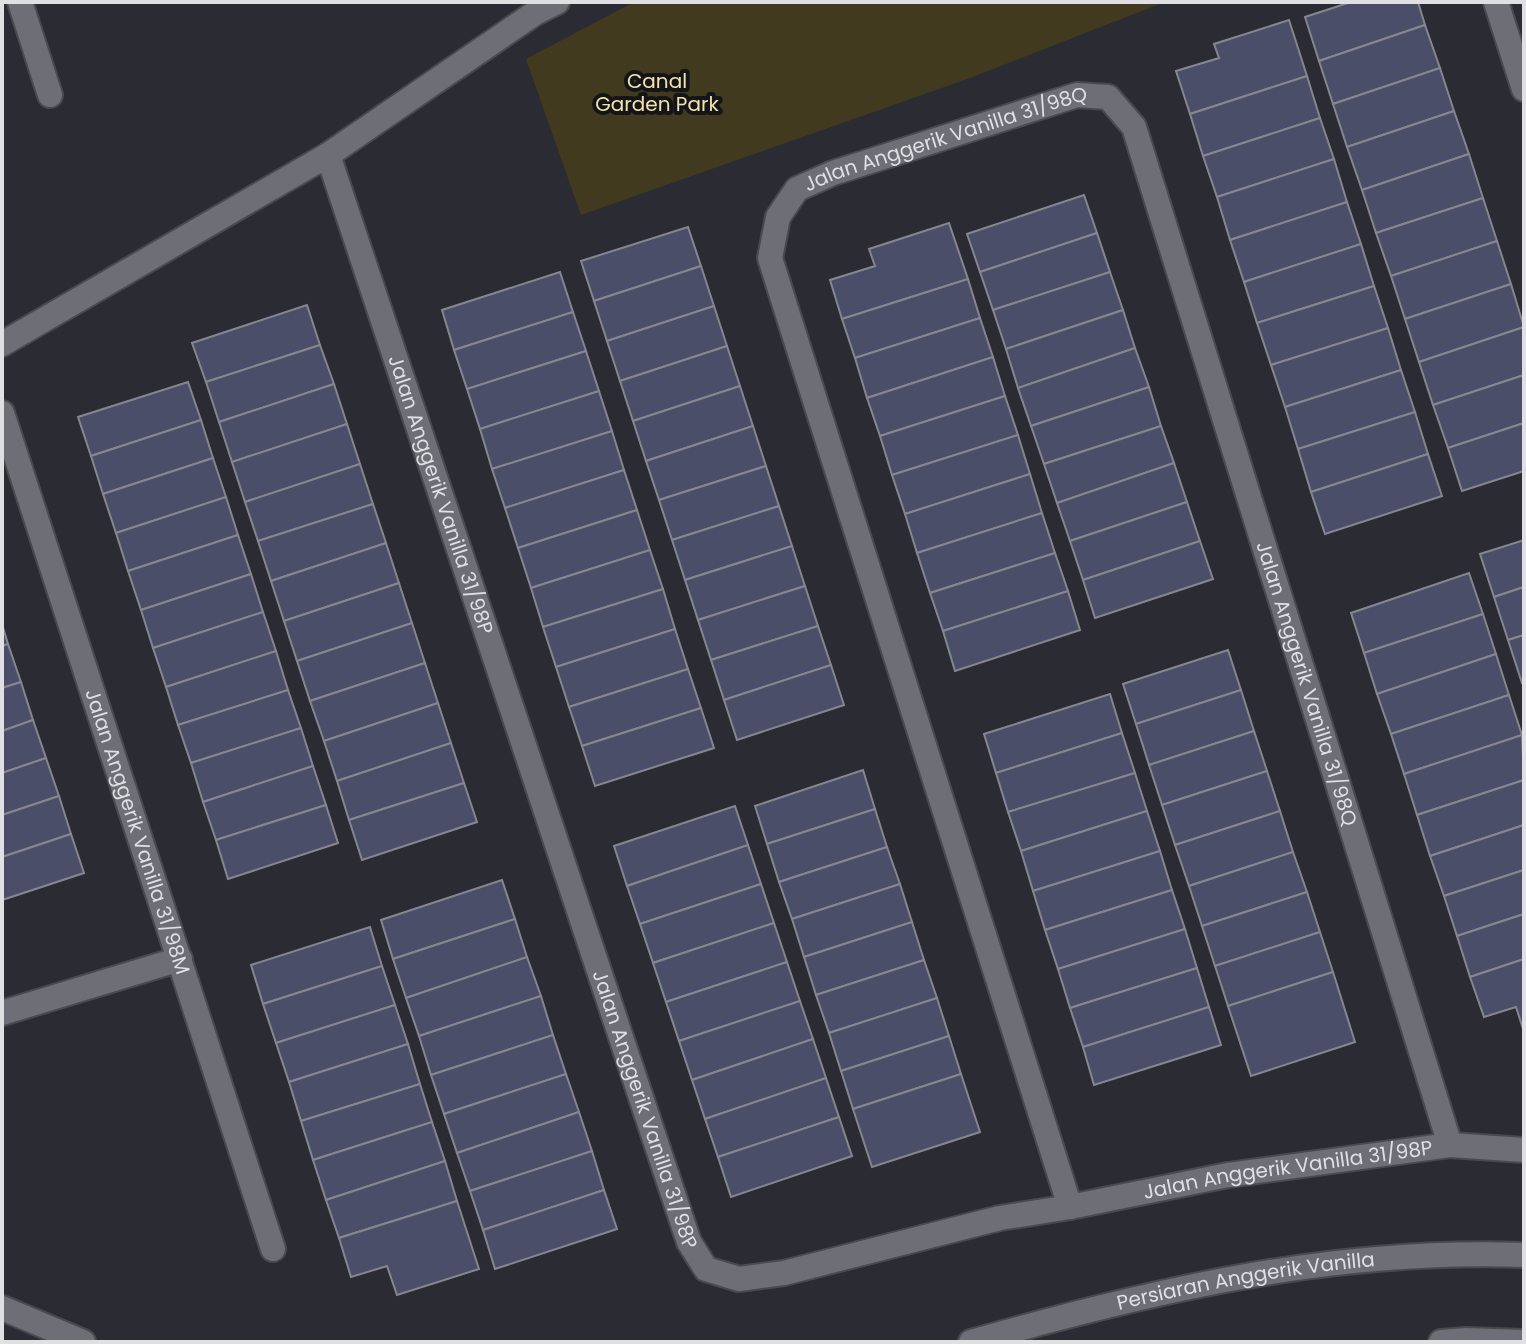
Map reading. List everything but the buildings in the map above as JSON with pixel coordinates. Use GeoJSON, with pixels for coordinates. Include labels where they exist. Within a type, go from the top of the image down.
{"type":"FeatureCollection","features":[{"type":"Feature","properties":{"kind":"street"},"geometry":{"type":"LineString","coordinates":[[20,2],[50,95]]}},
{"type":"Feature","properties":{"kind":"street"},"geometry":{"type":"LineString","coordinates":[[2,344],[328,155],[535,13],[557,2]]}},
{"type":"Feature","properties":{"kind":"street"},"geometry":{"type":"LineString","coordinates":[[1496,2],[1524,89]]}},
{"type":"Feature","properties":{"kind":"street","name":"Jalan Anggerik Vanilla 31/98Q"},"geometry":{"type":"LineString","coordinates":[[1070,1207],[770,258],[778,217],[797,189],[833,173],[1077,95],[1108,97],[1134,127],[1450,1145]]}},
{"type":"Feature","properties":{"kind":"street","name":"Jalan Anggerik Vanilla 31/98P"},"geometry":{"type":"LineString","coordinates":[[328,155],[689,1242],[706,1269],[739,1279],[784,1273],[1000,1218],[1228,1175],[1450,1145],[1524,1150]]}},
{"type":"Feature","properties":{"kind":"street","name":"Jalan Anggerik Vanilla 31/98M"},"geometry":{"type":"LineString","coordinates":[[2,413],[273,1249]]}},
{"type":"Feature","properties":{"kind":"street"},"geometry":{"type":"LineString","coordinates":[[2,1013],[180,959]]}},
{"type":"Feature","properties":{"kind":"street","name":"Persiaran Anggerik Vanilla"},"geometry":{"type":"LineString","coordinates":[[971,1342],[1086,1310],[1243,1276],[1357,1259],[1469,1253],[1524,1255]]}},
{"type":"Feature","properties":{"kind":"street"},"geometry":{"type":"LineString","coordinates":[[2,1308],[83,1342]]}},
{"type":"Feature","properties":{"kind":"street"},"geometry":{"type":"LineString","coordinates":[[1441,1342],[1524,1342]]}},
{"type":"Feature","properties":{"kind":"green space","name":"Canal Garden Park"},"geometry":{"type":"Polygon","coordinates":[[[634,2],[1165,2],[970,78],[581,215],[526,59],[634,2]]]}}]}
